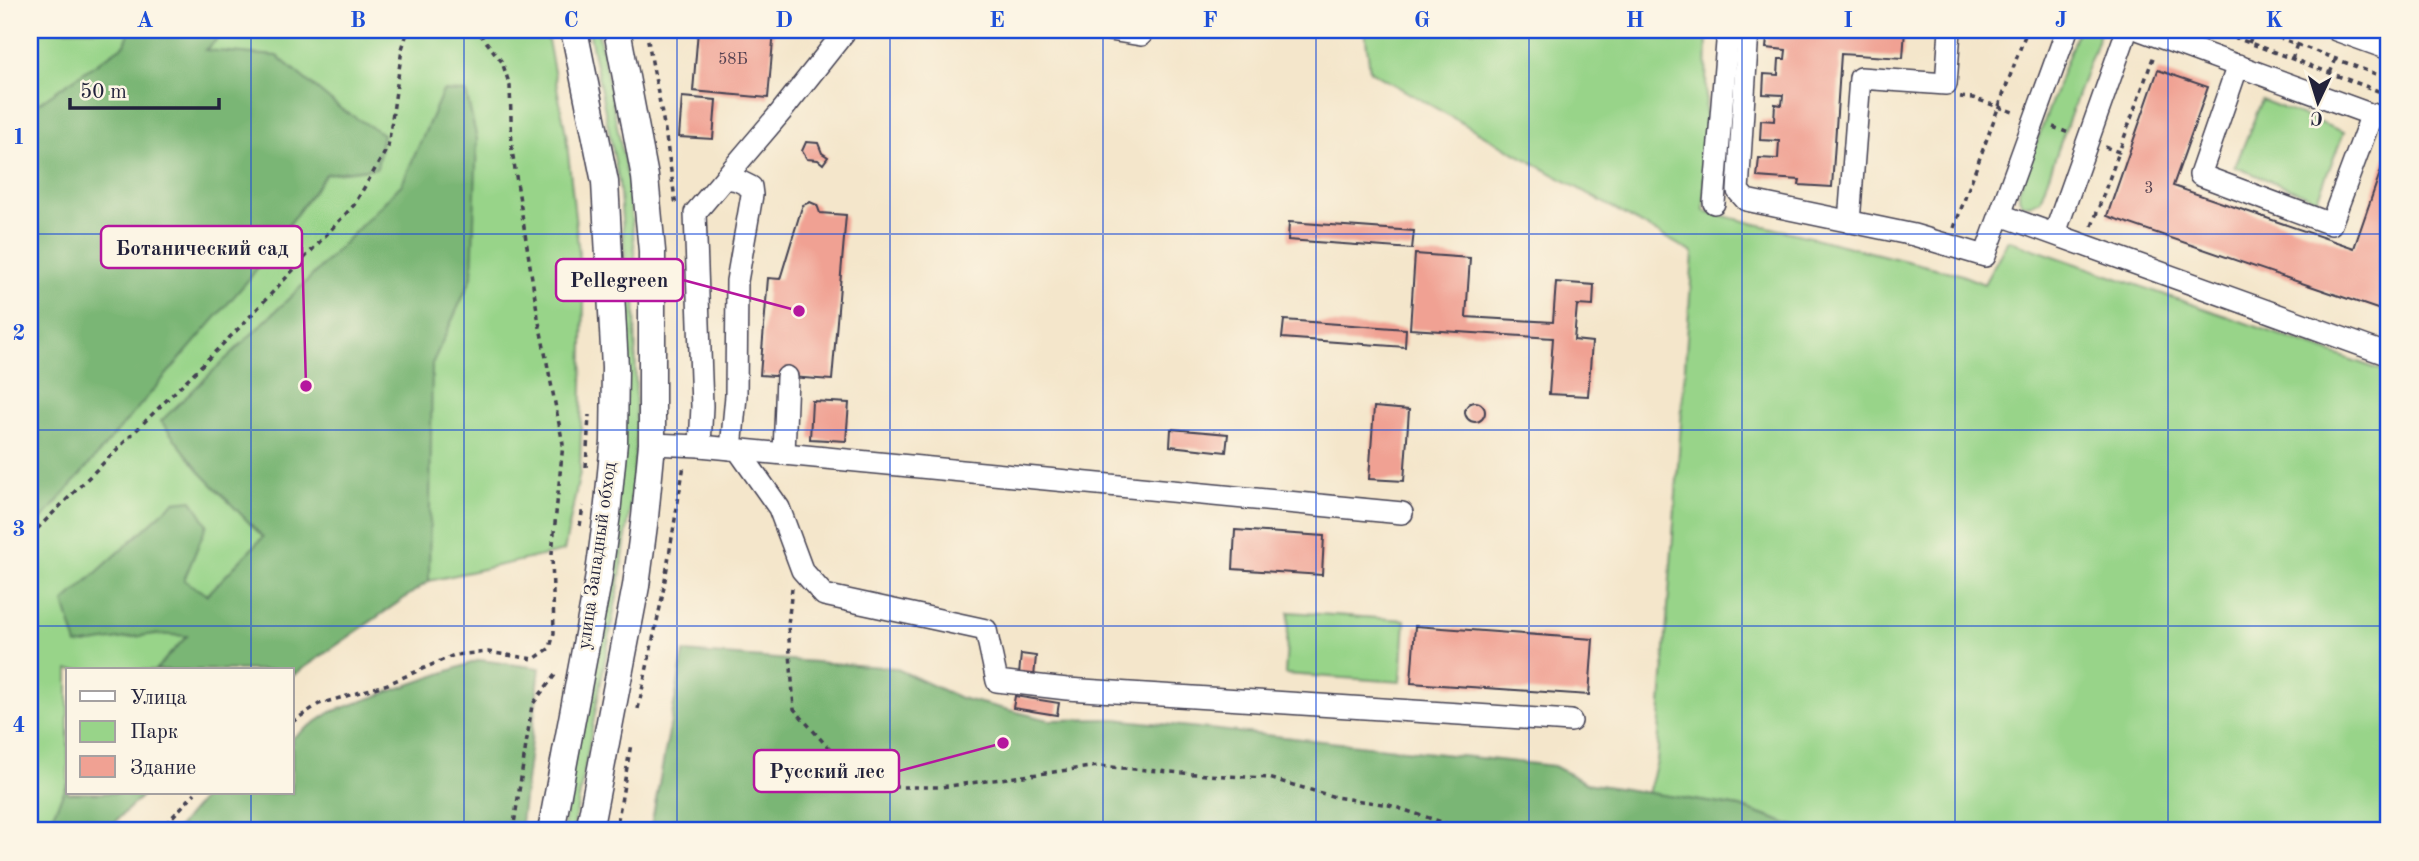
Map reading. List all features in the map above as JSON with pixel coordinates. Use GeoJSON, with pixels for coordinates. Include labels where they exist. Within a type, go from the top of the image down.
{"type":"FeatureCollection","features":[{"type":"Feature","properties":{"kind":"main road","name":"улица Западный обход"},"geometry":{"type":"LineString","coordinates":[[551,831],[598,581],[614,442],[615,367],[605,182],[575,30]]}},
{"type":"Feature","properties":{"kind":"main road","name":"улица Западный обход"},"geometry":{"type":"LineString","coordinates":[[589,831],[636,586],[652,444],[652,251],[645,177],[617,30]]}},
{"type":"Feature","properties":{"kind":"lane"},"geometry":{"type":"LineString","coordinates":[[700,446],[702,406],[695,213],[782,111],[846,30]]}},
{"type":"Feature","properties":{"kind":"lane"},"geometry":{"type":"LineString","coordinates":[[1110,30],[1141,35],[1142,30]]}},
{"type":"Feature","properties":{"kind":"lane"},"geometry":{"type":"LineString","coordinates":[[1714,203],[1728,30]]}},
{"type":"Feature","properties":{"kind":"lane"},"geometry":{"type":"LineString","coordinates":[[1748,30],[1738,191],[1746,200],[1914,235],[1985,256],[2067,30]]}},
{"type":"Feature","properties":{"kind":"lane"},"geometry":{"type":"LineString","coordinates":[[1849,222],[1860,78],[1946,84],[1950,30]]}},
{"type":"Feature","properties":{"kind":"lane"},"geometry":{"type":"LineString","coordinates":[[2055,233],[2127,30]]}},
{"type":"Feature","properties":{"kind":"lane"},"geometry":{"type":"LineString","coordinates":[[2140,30],[2161,37],[2238,65],[2380,117],[2331,223],[2200,175],[2238,65]]}},
{"type":"Feature","properties":{"kind":"lane"},"geometry":{"type":"LineString","coordinates":[[2336,30],[2389,49]]}},
{"type":"Feature","properties":{"kind":"lane"},"geometry":{"type":"LineString","coordinates":[[725,178],[751,187],[752,195],[737,281],[735,449],[779,508],[803,570],[824,595],[986,630],[997,681],[1067,689],[1571,721]]}},
{"type":"Feature","properties":{"kind":"lane"},"geometry":{"type":"LineString","coordinates":[[2001,215],[2389,355]]}},
{"type":"Feature","properties":{"kind":"lane"},"geometry":{"type":"LineString","coordinates":[[784,453],[787,377]]}},
{"type":"Feature","properties":{"kind":"lane"},"geometry":{"type":"LineString","coordinates":[[652,444],[784,453],[1402,513]]}},
{"type":"Feature","properties":{"kind":"path"},"geometry":{"type":"LineString","coordinates":[[30,536],[242,325],[354,205],[388,147],[402,48],[408,30]]}},
{"type":"Feature","properties":{"kind":"path"},"geometry":{"type":"LineString","coordinates":[[294,721],[319,704],[388,684],[454,655],[488,652],[534,659],[550,648],[554,633],[551,553],[563,444],[538,317],[512,150],[510,86],[502,62],[477,30]]}},
{"type":"Feature","properties":{"kind":"path"},"geometry":{"type":"LineString","coordinates":[[1948,245],[2027,30]]}},
{"type":"Feature","properties":{"kind":"path"},"geometry":{"type":"LineString","coordinates":[[2215,30],[2389,95]]}},
{"type":"Feature","properties":{"kind":"path"},"geometry":{"type":"LineString","coordinates":[[2235,38],[2238,30]]}},
{"type":"Feature","properties":{"kind":"path"},"geometry":{"type":"LineString","coordinates":[[2249,43],[2254,30]]}},
{"type":"Feature","properties":{"kind":"path"},"geometry":{"type":"LineString","coordinates":[[2259,30],[2387,78],[2380,92]]}},
{"type":"Feature","properties":{"kind":"path"},"geometry":{"type":"LineString","coordinates":[[2085,244],[2161,37]]}},
{"type":"Feature","properties":{"kind":"path"},"geometry":{"type":"LineString","coordinates":[[2292,59],[2297,44]]}},
{"type":"Feature","properties":{"kind":"path"},"geometry":{"type":"LineString","coordinates":[[2330,73],[2336,58]]}},
{"type":"Feature","properties":{"kind":"path"},"geometry":{"type":"LineString","coordinates":[[1960,97],[1973,98],[2119,152]]}},
{"type":"Feature","properties":{"kind":"path"},"geometry":{"type":"LineString","coordinates":[[586,471],[590,407]]}},
{"type":"Feature","properties":{"kind":"path"},"geometry":{"type":"LineString","coordinates":[[579,536],[584,496]]}},
{"type":"Feature","properties":{"kind":"path"},"geometry":{"type":"LineString","coordinates":[[793,585],[788,625],[793,709],[840,761],[891,787],[941,787],[1098,766],[1269,778],[1335,797],[1388,805],[1454,826],[1489,831]]}},
{"type":"Feature","properties":{"kind":"path"},"geometry":{"type":"LineString","coordinates":[[513,831],[532,705],[555,676],[558,663]]}},
{"type":"Feature","properties":{"kind":"path"},"geometry":{"type":"LineString","coordinates":[[159,831],[194,794]]}},
{"type":"Feature","properties":{"kind":"green space"},"geometry":{"type":"Polygon","coordinates":[[[30,30],[546,30],[566,134],[584,300],[580,472],[564,551],[429,581],[294,675],[294,668],[66,668],[66,794],[144,794],[105,831],[30,831],[30,30]]]}},
{"type":"Feature","properties":{"kind":"green space"},"geometry":{"type":"Polygon","coordinates":[[[130,30],[228,30],[205,50],[277,56],[341,109],[383,134],[377,168],[326,174],[250,278],[30,533],[30,109],[125,44],[130,30]]]}},
{"type":"Feature","properties":{"kind":"green space"},"geometry":{"type":"Polygon","coordinates":[[[589,30],[598,30],[628,181],[635,253],[636,445],[619,585],[573,831],[563,831],[627,367],[625,256],[619,182],[589,30]]]}},
{"type":"Feature","properties":{"kind":"green space"},"geometry":{"type":"Polygon","coordinates":[[[1365,30],[1707,30],[1704,211],[1959,274],[1984,284],[2008,240],[2389,373],[2389,831],[1808,831],[1740,807],[1648,793],[1657,762],[1693,253],[1370,71],[1365,30]]]}},
{"type":"Feature","properties":{"kind":"green space"},"geometry":{"type":"Polygon","coordinates":[[[2078,30],[2101,30],[2040,200],[2030,205],[2023,204],[2019,198],[2019,190],[2078,30]]]}},
{"type":"Feature","properties":{"kind":"green space"},"geometry":{"type":"Polygon","coordinates":[[[443,91],[466,92],[477,139],[472,277],[432,364],[429,581],[294,675],[294,668],[157,668],[187,636],[155,634],[77,645],[64,602],[174,502],[192,500],[207,524],[184,580],[207,595],[263,537],[202,474],[161,421],[306,282],[402,184],[443,91]]]}},
{"type":"Feature","properties":{"kind":"green space"},"geometry":{"type":"Polygon","coordinates":[[[2262,100],[2344,132],[2317,199],[2235,167],[2262,100]]]}},
{"type":"Feature","properties":{"kind":"green space"},"geometry":{"type":"Polygon","coordinates":[[[1289,612],[1405,620],[1401,682],[1285,674],[1289,612]]]}},
{"type":"Feature","properties":{"kind":"green space"},"geometry":{"type":"Polygon","coordinates":[[[684,652],[895,668],[960,698],[1049,720],[1115,719],[1554,766],[1586,783],[1740,807],[1808,831],[650,831],[684,652]]]}},
{"type":"Feature","properties":{"kind":"green space"},"geometry":{"type":"Polygon","coordinates":[[[480,660],[540,668],[520,831],[175,831],[209,794],[294,794],[294,737],[331,712],[480,660]]]}},
{"type":"Feature","properties":{"kind":"green space"},"geometry":{"type":"Polygon","coordinates":[[[66,787],[66,794],[144,794],[105,831],[30,831],[30,824],[48,825],[66,787]]]}},
{"type":"Feature","properties":{"kind":"building"},"geometry":{"type":"Polygon","coordinates":[[[698,30],[774,30],[768,98],[693,91],[698,30]]]}},
{"type":"Feature","properties":{"kind":"building"},"geometry":{"type":"Polygon","coordinates":[[[1768,30],[1905,30],[1903,58],[1841,54],[1832,187],[1799,185],[1800,180],[1757,177],[1759,158],[1778,159],[1779,141],[1760,140],[1761,120],[1774,121],[1775,104],[1782,105],[1783,95],[1763,94],[1764,74],[1778,75],[1779,59],[1785,59],[1786,50],[1766,48],[1768,30]]]}},
{"type":"Feature","properties":{"kind":"building"},"geometry":{"type":"Polygon","coordinates":[[[2158,70],[2208,87],[2173,186],[2354,248],[2389,147],[2389,302],[2386,312],[2107,216],[2158,70]]]}},
{"type":"Feature","properties":{"kind":"building"},"geometry":{"type":"Polygon","coordinates":[[[682,97],[716,100],[713,139],[679,137],[682,97]]]}},
{"type":"Feature","properties":{"kind":"building"},"geometry":{"type":"Polygon","coordinates":[[[806,142],[818,143],[822,153],[828,157],[823,164],[818,160],[807,159],[802,151],[806,142]]]}},
{"type":"Feature","properties":{"kind":"building"},"geometry":{"type":"Polygon","coordinates":[[[810,202],[817,205],[820,213],[846,215],[832,380],[760,375],[768,278],[780,279],[801,210],[803,205],[810,202]]]}},
{"type":"Feature","properties":{"kind":"building"},"geometry":{"type":"Polygon","coordinates":[[[1289,222],[1414,231],[1412,249],[1288,240],[1289,222]]]}},
{"type":"Feature","properties":{"kind":"building"},"geometry":{"type":"Polygon","coordinates":[[[1415,254],[1470,258],[1466,317],[1553,322],[1556,282],[1594,285],[1593,306],[1577,305],[1574,340],[1592,342],[1588,396],[1549,394],[1553,338],[1410,329],[1415,254]]]}},
{"type":"Feature","properties":{"kind":"building"},"geometry":{"type":"Polygon","coordinates":[[[1284,320],[1406,329],[1405,347],[1282,338],[1284,320]]]}},
{"type":"Feature","properties":{"kind":"building"},"geometry":{"type":"Polygon","coordinates":[[[812,401],[849,403],[846,441],[810,439],[812,401]]]}},
{"type":"Feature","properties":{"kind":"building"},"geometry":{"type":"Polygon","coordinates":[[[1475,402],[1482,405],[1485,412],[1482,419],[1475,422],[1468,419],[1465,412],[1468,405],[1475,402]]]}},
{"type":"Feature","properties":{"kind":"building"},"geometry":{"type":"Polygon","coordinates":[[[1374,407],[1409,410],[1404,481],[1369,479],[1374,407]]]}},
{"type":"Feature","properties":{"kind":"building"},"geometry":{"type":"Polygon","coordinates":[[[1171,429],[1228,434],[1226,452],[1170,446],[1171,429]]]}},
{"type":"Feature","properties":{"kind":"building"},"geometry":{"type":"Polygon","coordinates":[[[1235,530],[1324,536],[1322,575],[1233,569],[1235,530]]]}},
{"type":"Feature","properties":{"kind":"building"},"geometry":{"type":"Polygon","coordinates":[[[1415,626],[1593,639],[1589,695],[1411,683],[1415,626]]]}},
{"type":"Feature","properties":{"kind":"building"},"geometry":{"type":"Polygon","coordinates":[[[1021,654],[1036,656],[1034,677],[1019,675],[1021,654]]]}},
{"type":"Feature","properties":{"kind":"building"},"geometry":{"type":"Polygon","coordinates":[[[1015,696],[1059,703],[1057,715],[1013,708],[1015,696]]]}},
{"type":"Feature","properties":{"kind":"place","name":"Pellegreen"},"geometry":{"type":"Point","coordinates":[799,311]}},
{"type":"Feature","properties":{"kind":"place","name":"Ботанический сад"},"geometry":{"type":"Point","coordinates":[306,386]}},
{"type":"Feature","properties":{"kind":"place","name":"Русский лес"},"geometry":{"type":"Point","coordinates":[1003,743]}}]}
